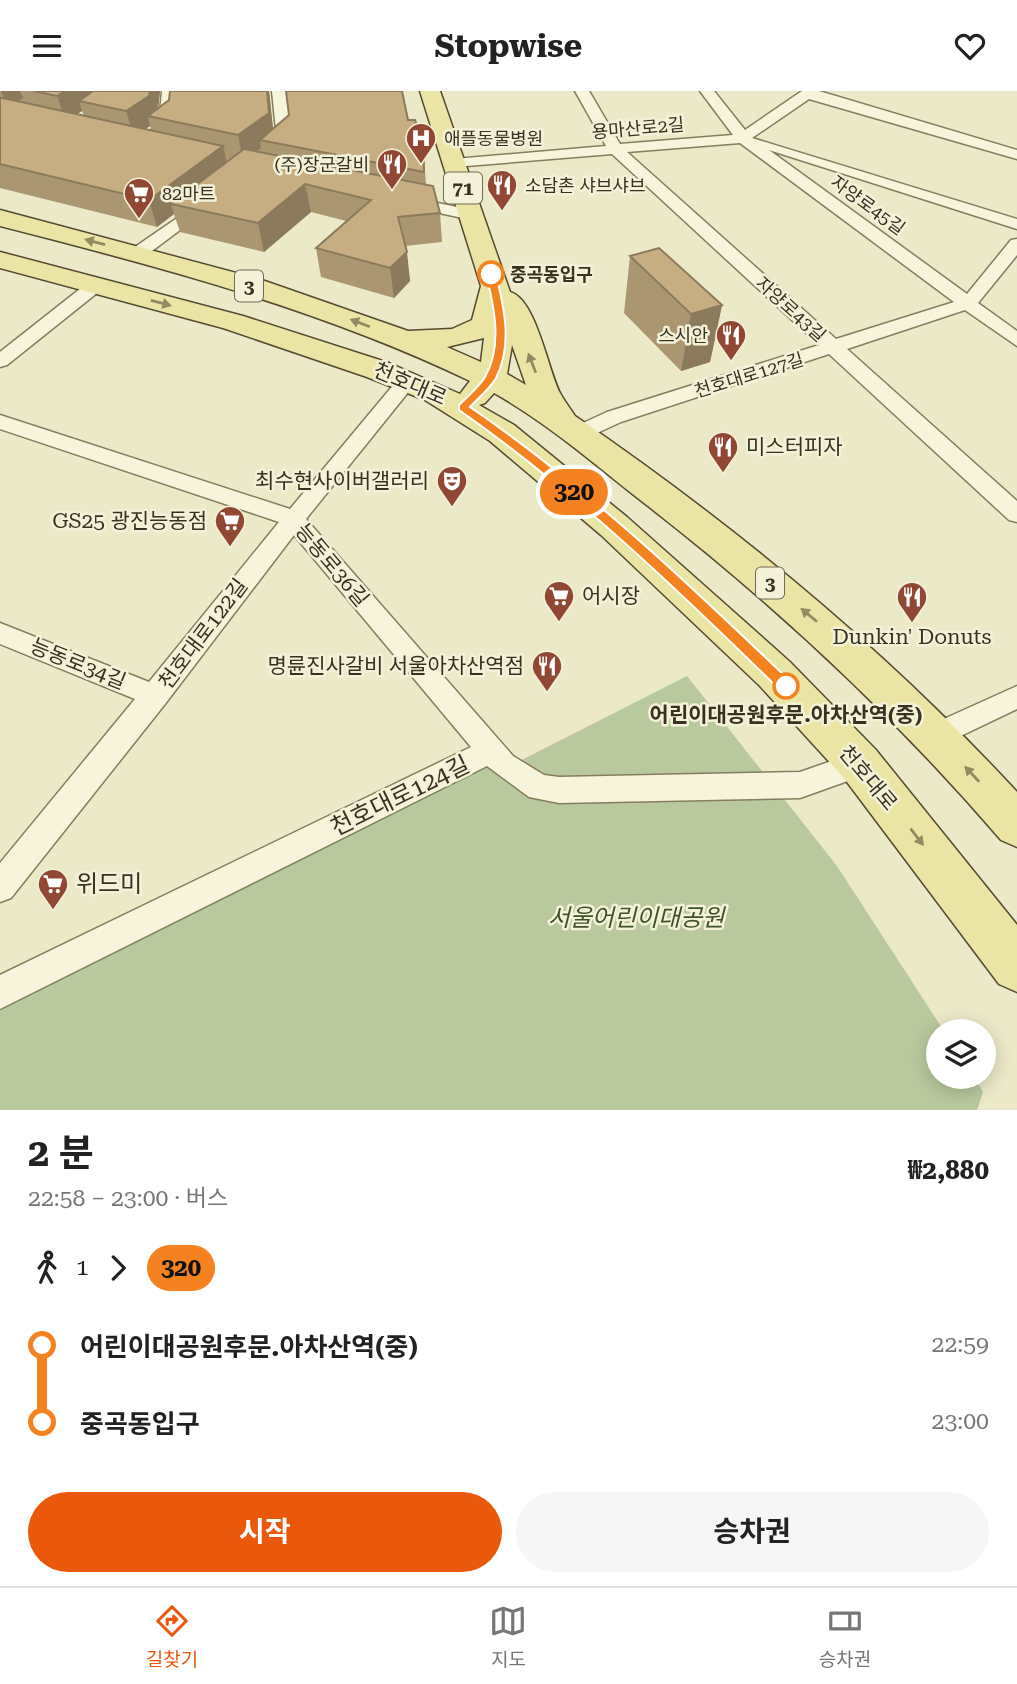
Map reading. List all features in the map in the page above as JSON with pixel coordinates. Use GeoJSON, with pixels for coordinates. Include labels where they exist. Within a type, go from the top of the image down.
{"type":"FeatureCollection","features":[{"type":"Feature","properties":{"kind":"main road","name":"71"},"geometry":{"type":"LineString","coordinates":[[430,91],[495,285],[501,328],[499,353],[490,378],[463,408]]}},
{"type":"Feature","properties":{"kind":"main road","name":"천호대로"},"geometry":{"type":"LineString","coordinates":[[0,218],[138,253],[264,290],[393,335],[490,378],[570,428],[695,523],[837,639],[936,735],[1017,825]]}},
{"type":"Feature","properties":{"kind":"main road","name":"천호대로"},"geometry":{"type":"LineString","coordinates":[[0,260],[259,330],[407,381],[463,408],[525,451],[692,595],[775,674],[860,764],[1017,966]]}},
{"type":"Feature","properties":{"kind":"main road"},"geometry":{"type":"LineString","coordinates":[[393,335],[430,339],[473,332],[487,320],[495,285]]}},
{"type":"Feature","properties":{"kind":"main road"},"geometry":{"type":"LineString","coordinates":[[495,285],[516,312],[544,393],[570,428]]}},
{"type":"Feature","properties":{"kind":"street"},"geometry":{"type":"LineString","coordinates":[[147,137],[166,124],[169,91]]}},
{"type":"Feature","properties":{"kind":"street"},"geometry":{"type":"LineString","coordinates":[[267,156],[284,141],[279,91]]}},
{"type":"Feature","properties":{"kind":"street","name":"자양로43길"},"geometry":{"type":"LineString","coordinates":[[582,91],[615,149],[1017,514]]}},
{"type":"Feature","properties":{"kind":"street","name":"자양로45길"},"geometry":{"type":"LineString","coordinates":[[707,91],[743,138],[1017,340]]}},
{"type":"Feature","properties":{"kind":"street"},"geometry":{"type":"LineString","coordinates":[[809,93],[1017,155]]}},
{"type":"Feature","properties":{"kind":"street","name":"용마산로2길"},"geometry":{"type":"LineString","coordinates":[[454,163],[743,138],[809,93]]}},
{"type":"Feature","properties":{"kind":"street"},"geometry":{"type":"LineString","coordinates":[[743,138],[1017,224]]}},
{"type":"Feature","properties":{"kind":"street"},"geometry":{"type":"LineString","coordinates":[[138,253],[217,195]]}},
{"type":"Feature","properties":{"kind":"street"},"geometry":{"type":"LineString","coordinates":[[398,200],[472,215]]}},
{"type":"Feature","properties":{"kind":"street"},"geometry":{"type":"LineString","coordinates":[[969,303],[1017,244]]}},
{"type":"Feature","properties":{"kind":"street"},"geometry":{"type":"LineString","coordinates":[[0,361],[96,285]]}},
{"type":"Feature","properties":{"kind":"street","name":"천호대로127길"},"geometry":{"type":"LineString","coordinates":[[570,428],[614,417],[835,348],[969,303]]}},
{"type":"Feature","properties":{"kind":"street","name":"천호대로122길"},"geometry":{"type":"LineString","coordinates":[[0,887],[156,696],[292,518],[407,381]]}},
{"type":"Feature","properties":{"kind":"street","name":"능동로36길"},"geometry":{"type":"LineString","coordinates":[[0,422],[292,518],[490,751]]}},
{"type":"Feature","properties":{"kind":"street","name":"능동로34길"},"geometry":{"type":"LineString","coordinates":[[0,633],[156,696]]}},
{"type":"Feature","properties":{"kind":"street"},"geometry":{"type":"LineString","coordinates":[[936,735],[1017,697]]}},
{"type":"Feature","properties":{"kind":"street","name":"천호대로124길"},"geometry":{"type":"LineString","coordinates":[[0,992],[490,751],[520,778],[539,788],[559,790],[800,785],[860,764]]}},
{"type":"Feature","properties":{"kind":"green space","name":"서울어린이대공원"},"geometry":{"type":"Polygon","coordinates":[[[687,676],[837,866],[936,1019],[926,1019],[926,1089],[981,1089],[983,1092],[977,1110],[0,1110],[0,1003],[488,762],[496,773],[687,676]]]}},
{"type":"Feature","properties":{"kind":"building"},"geometry":{"type":"Polygon","coordinates":[[[34,91],[65,91],[57,96],[34,91]]]}},
{"type":"Feature","properties":{"kind":"building"},"geometry":{"type":"Polygon","coordinates":[[[93,91],[150,91],[149,96],[126,111],[79,101],[93,91]]]}},
{"type":"Feature","properties":{"kind":"building"},"geometry":{"type":"Polygon","coordinates":[[[170,91],[267,91],[269,113],[238,135],[148,116],[169,100],[170,91]]]}},
{"type":"Feature","properties":{"kind":"building"},"geometry":{"type":"Polygon","coordinates":[[[286,91],[402,91],[408,120],[415,120],[423,143],[424,172],[260,140],[289,115],[286,91]]]}},
{"type":"Feature","properties":{"kind":"building"},"geometry":{"type":"Polygon","coordinates":[[[0,98],[223,146],[149,200],[0,164],[0,98]]]}},
{"type":"Feature","properties":{"kind":"building"},"geometry":{"type":"Polygon","coordinates":[[[244,149],[433,186],[440,213],[398,217],[407,252],[390,268],[316,248],[371,200],[305,184],[258,223],[171,204],[244,149]]]}},
{"type":"Feature","properties":{"kind":"building"},"geometry":{"type":"Polygon","coordinates":[[[659,248],[722,305],[691,314],[630,256],[659,248]]]}},
{"type":"Feature","properties":{"kind":"bus line","name":"320"},"geometry":{"type":"LineString","coordinates":[[491,274],[500,312],[499,353],[490,378],[463,408],[502,433],[614,526],[692,595],[786,686]]}},
{"type":"Feature","properties":{"kind":"place","name":"애플동물병원"},"geometry":{"type":"Point","coordinates":[421,165]}},
{"type":"Feature","properties":{"kind":"place","name":"(주)장군갈비"},"geometry":{"type":"Point","coordinates":[392,191]}},
{"type":"Feature","properties":{"kind":"place","name":"소담촌 샤브샤브"},"geometry":{"type":"Point","coordinates":[502,212]}},
{"type":"Feature","properties":{"kind":"place","name":"82마트"},"geometry":{"type":"Point","coordinates":[139,220]}},
{"type":"Feature","properties":{"kind":"place","name":"중곡동입구"},"geometry":{"type":"Point","coordinates":[491,274]}},
{"type":"Feature","properties":{"kind":"place","name":"스시안"},"geometry":{"type":"Point","coordinates":[731,362]}},
{"type":"Feature","properties":{"kind":"place","name":"미스터피자"},"geometry":{"type":"Point","coordinates":[723,474]}},
{"type":"Feature","properties":{"kind":"place","name":"최수현사이버갤러리"},"geometry":{"type":"Point","coordinates":[452,508]}},
{"type":"Feature","properties":{"kind":"place","name":"GS25 광진능동점"},"geometry":{"type":"Point","coordinates":[230,548]}},
{"type":"Feature","properties":{"kind":"place","name":"어시장"},"geometry":{"type":"Point","coordinates":[559,623]}},
{"type":"Feature","properties":{"kind":"place","name":"Dunkin' Donuts"},"geometry":{"type":"Point","coordinates":[912,624]}},
{"type":"Feature","properties":{"kind":"place","name":"어린이대공원후문.아차산역(중)"},"geometry":{"type":"Point","coordinates":[786,686]}},
{"type":"Feature","properties":{"kind":"place","name":"명륜진사갈비 서울아차산역점"},"geometry":{"type":"Point","coordinates":[547,693]}},
{"type":"Feature","properties":{"kind":"place","name":"위드미"},"geometry":{"type":"Point","coordinates":[53,911]}}]}
